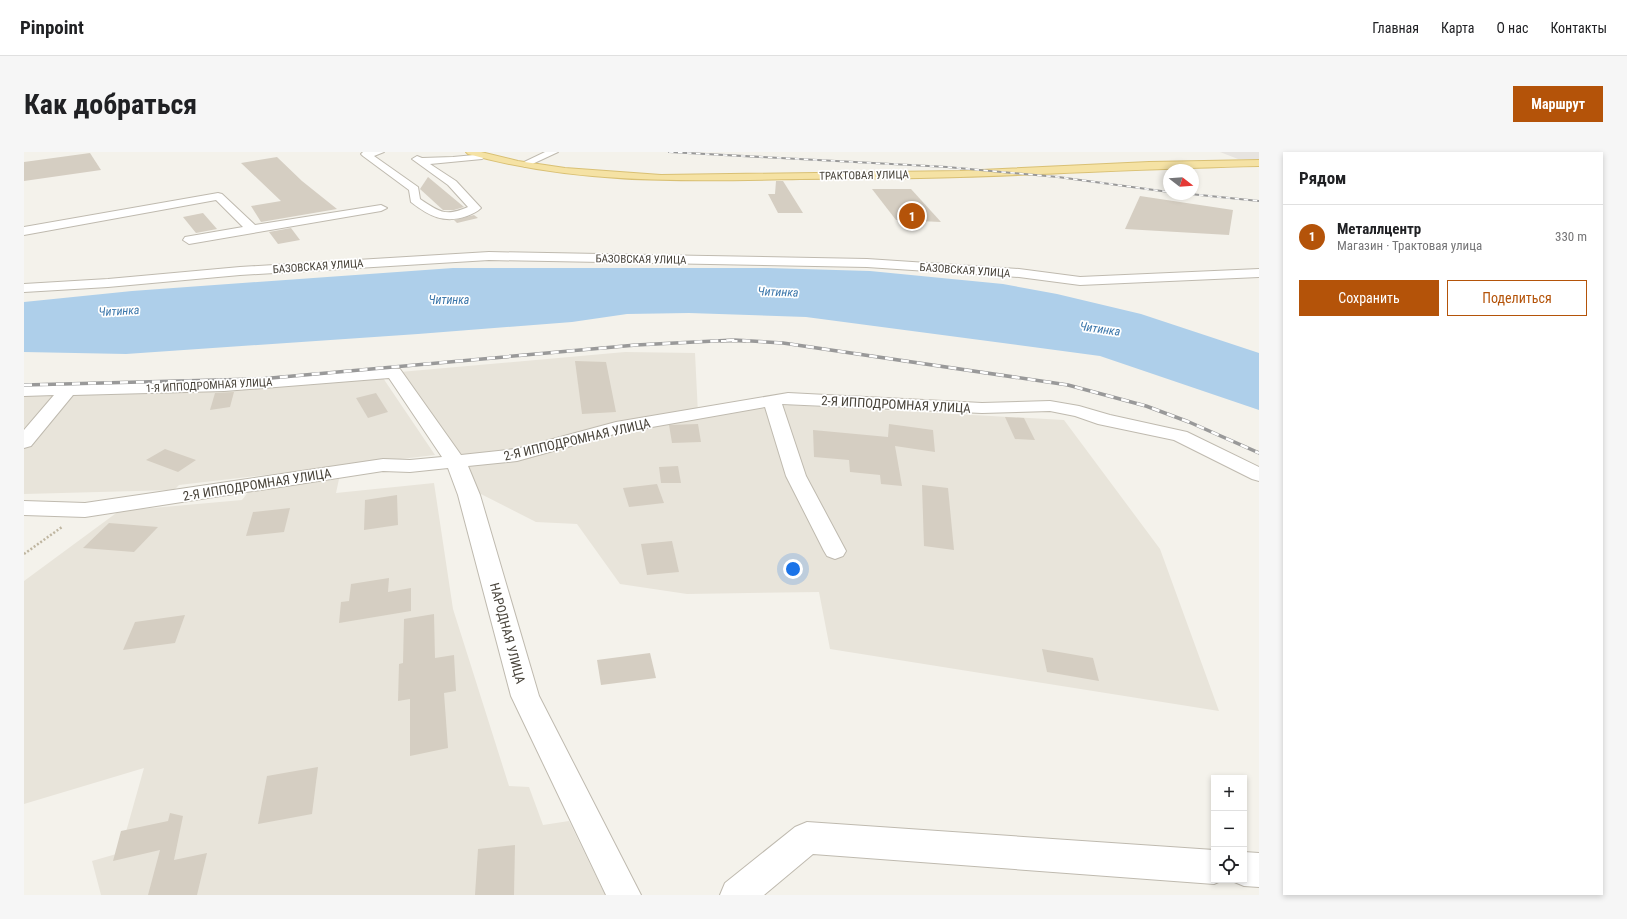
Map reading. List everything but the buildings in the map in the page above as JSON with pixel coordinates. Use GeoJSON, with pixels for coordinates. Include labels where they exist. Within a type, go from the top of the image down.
{"type":"FeatureCollection","features":[{"type":"Feature","properties":{"kind":"main road","name":"ТРАКТОВАЯ УЛИЦА"},"geometry":{"type":"LineString","coordinates":[[471,152],[482,156],[560,170],[614,176],[661,178],[960,174],[1149,165],[1259,163]]}},
{"type":"Feature","properties":{"kind":"street"},"geometry":{"type":"LineString","coordinates":[[379,152],[366,154],[414,189],[415,200],[435,215],[445,217],[464,214],[475,208],[452,183],[408,152]]}},
{"type":"Feature","properties":{"kind":"street"},"geometry":{"type":"LineString","coordinates":[[525,164],[553,152]]}},
{"type":"Feature","properties":{"kind":"street"},"geometry":{"type":"LineString","coordinates":[[420,161],[453,160],[482,156]]}},
{"type":"Feature","properties":{"kind":"street"},"geometry":{"type":"LineString","coordinates":[[24,231],[218,196],[252,229]]}},
{"type":"Feature","properties":{"kind":"street"},"geometry":{"type":"LineString","coordinates":[[189,240],[381,208]]}},
{"type":"Feature","properties":{"kind":"street","name":"БАЗОВСКАЯ УЛИЦА"},"geometry":{"type":"LineString","coordinates":[[24,288],[108,283],[240,271],[489,256],[867,264],[1019,274],[1080,280],[1259,273]]}},
{"type":"Feature","properties":{"kind":"street","name":"1-Я ИППОДРОМНАЯ УЛИЦА"},"geometry":{"type":"LineString","coordinates":[[24,391],[224,386],[394,373]]}},
{"type":"Feature","properties":{"kind":"street","name":"НАРОДНАЯ УЛИЦА"},"geometry":{"type":"LineString","coordinates":[[394,373],[456,462],[470,495],[525,696],[624,895]]}},
{"type":"Feature","properties":{"kind":"street"},"geometry":{"type":"LineString","coordinates":[[24,442],[68,390]]}},
{"type":"Feature","properties":{"kind":"street","name":"2-Я ИППОДРОМНАЯ УЛИЦА"},"geometry":{"type":"LineString","coordinates":[[24,508],[85,510],[383,465],[410,466],[516,455],[616,428],[788,398],[982,408],[1050,406],[1079,411],[1105,420],[1180,436],[1259,475]]}},
{"type":"Feature","properties":{"kind":"street"},"geometry":{"type":"LineString","coordinates":[[772,401],[796,476],[835,551]]}},
{"type":"Feature","properties":{"kind":"street"},"geometry":{"type":"LineString","coordinates":[[737,895],[807,838],[1211,867]]}},
{"type":"Feature","properties":{"kind":"street"},"geometry":{"type":"LineString","coordinates":[[1247,869],[1259,870]]}},
{"type":"Feature","properties":{"kind":"path"},"geometry":{"type":"LineString","coordinates":[[24,554],[85,510]]}},
{"type":"Feature","properties":{"kind":"shaded area"},"geometry":{"type":"Polygon","coordinates":[[[1220,152],[1259,152],[1259,159],[1238,159],[1220,152]]]}},
{"type":"Feature","properties":{"kind":"shaded area"},"geometry":{"type":"Polygon","coordinates":[[[625,352],[695,353],[698,414],[790,405],[1064,420],[1160,549],[1219,711],[830,649],[819,592],[687,594],[620,584],[577,524],[536,522],[473,490],[400,372],[625,352]]]}},
{"type":"Feature","properties":{"kind":"shaded area"},"geometry":{"type":"Polygon","coordinates":[[[383,378],[435,455],[179,485],[174,490],[24,494],[24,391],[383,378]]]}},
{"type":"Feature","properties":{"kind":"shaded area"},"geometry":{"type":"Polygon","coordinates":[[[339,479],[336,493],[434,483],[453,609],[509,786],[529,787],[543,825],[569,821],[605,895],[101,895],[92,861],[120,853],[144,768],[24,804],[24,581],[119,511],[242,500],[249,491],[339,479]]]}},
{"type":"Feature","properties":{"kind":"water","name":"Читинка"},"geometry":{"type":"Polygon","coordinates":[[[453,268],[768,268],[870,271],[1003,284],[1057,294],[1141,314],[1259,353],[1259,410],[1100,356],[806,317],[689,313],[627,314],[572,322],[126,354],[24,352],[24,302],[132,291],[453,268]]]}},
{"type":"Feature","properties":{"kind":"railway"},"geometry":{"type":"LineString","coordinates":[[669,152],[947,167],[1058,177],[1163,191]]}},
{"type":"Feature","properties":{"kind":"railway"},"geometry":{"type":"LineString","coordinates":[[1199,195],[1259,201]]}},
{"type":"Feature","properties":{"kind":"railway"},"geometry":{"type":"LineString","coordinates":[[24,385],[260,379],[636,345],[734,340],[783,343],[1068,385],[1146,406],[1189,422],[1259,453]]}},
{"type":"Feature","properties":{"kind":"railway"},"geometry":{"type":"LineString","coordinates":[[721,341],[745,341]]}},
{"type":"Feature","properties":{"kind":"place","name":"Металлцентр"},"geometry":{"type":"Point","coordinates":[912,216]}}]}
